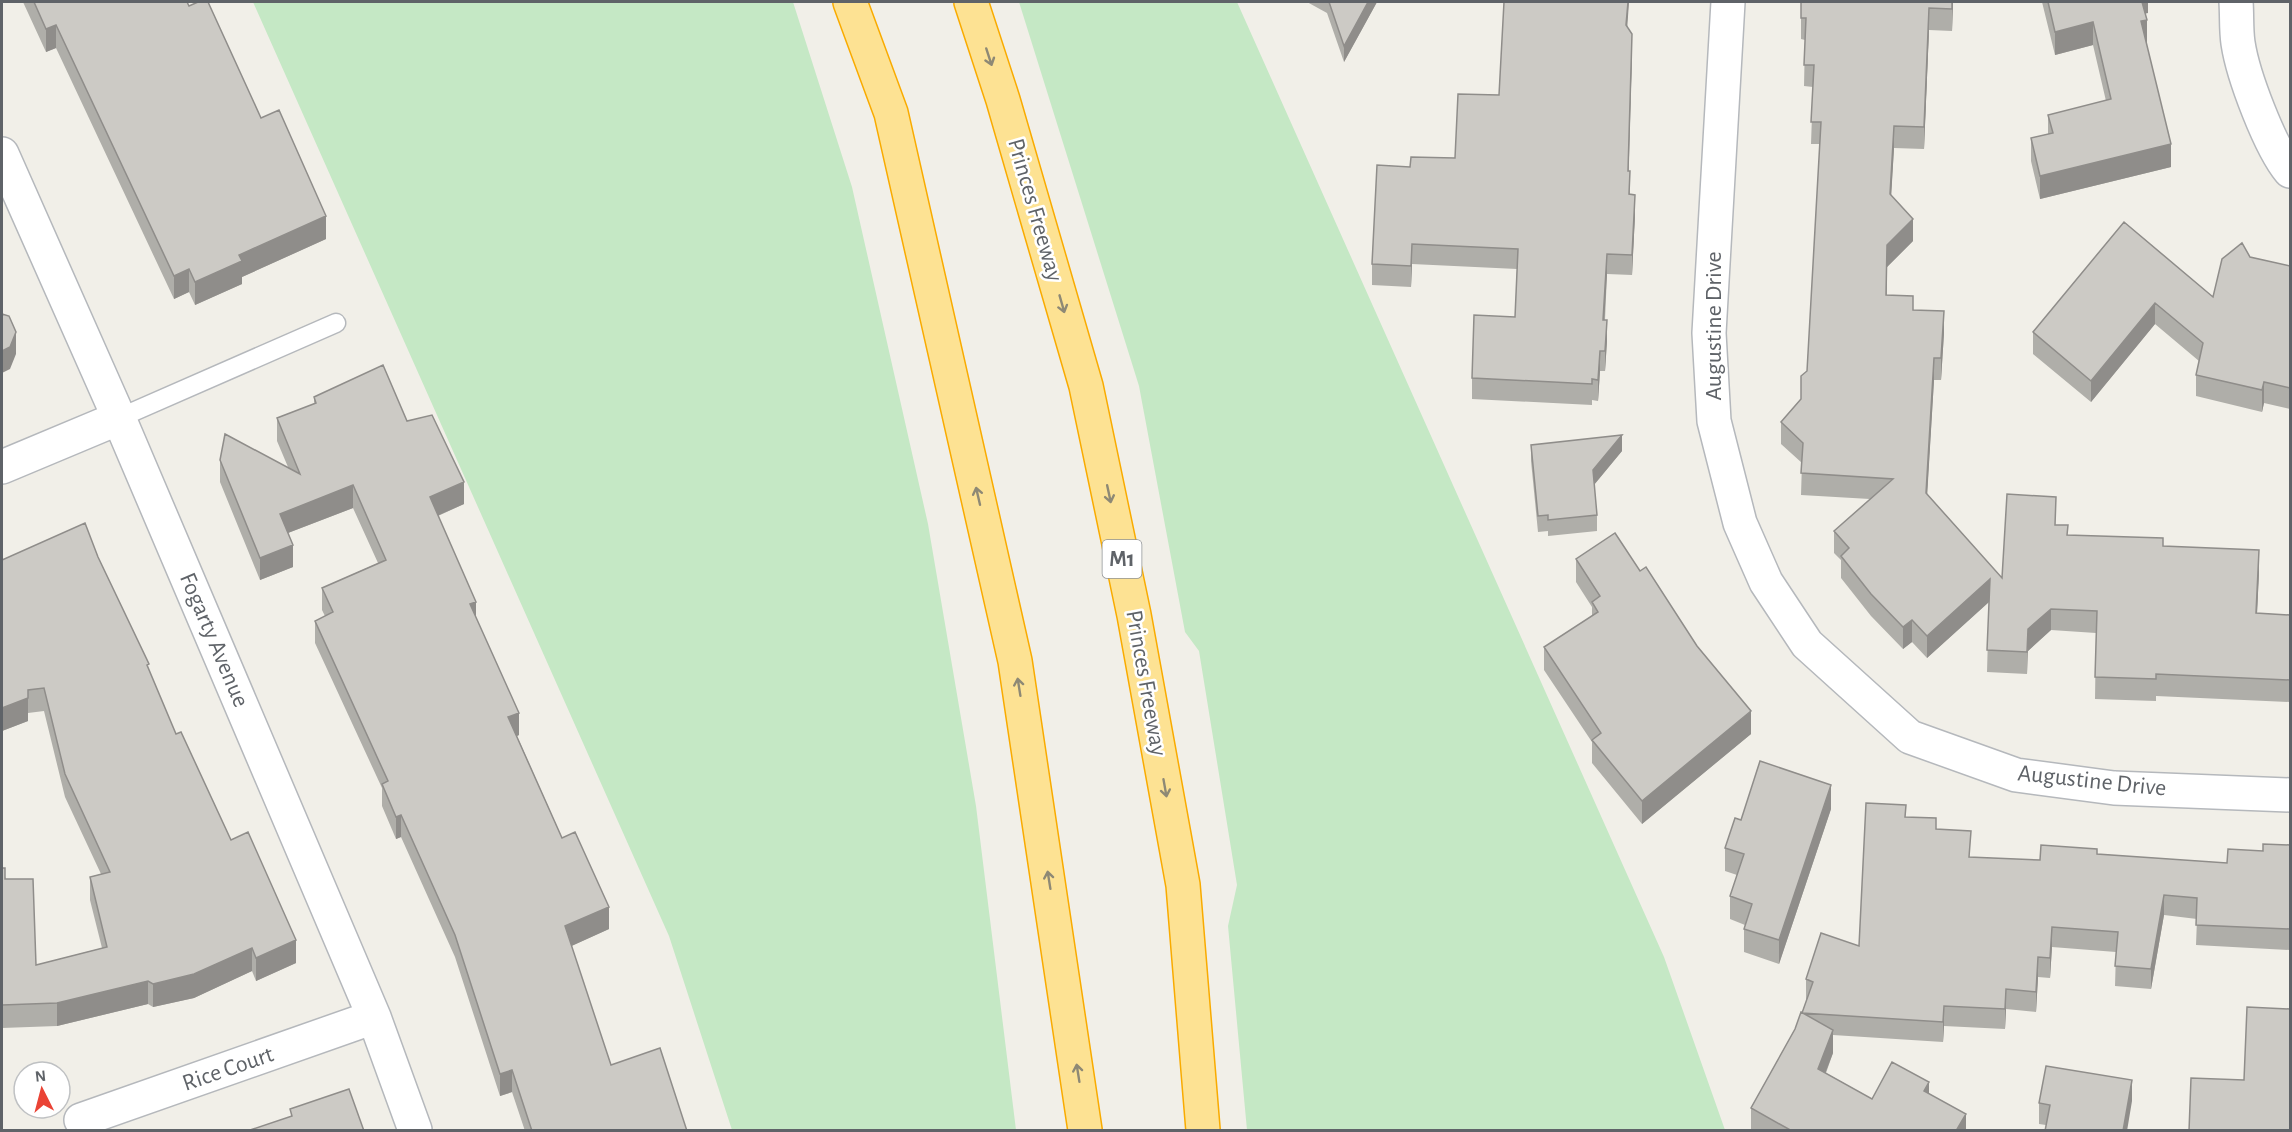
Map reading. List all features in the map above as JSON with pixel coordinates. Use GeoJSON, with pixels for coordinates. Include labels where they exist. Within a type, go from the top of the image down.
{"type":"FeatureCollection","features":[{"type":"Feature","properties":{"kind":"highway"},"geometry":{"type":"LineString","coordinates":[[850,2],[891,114],[1015,661],[1085,1131]]}},
{"type":"Feature","properties":{"kind":"highway","name":"Princes Freeway"},"geometry":{"type":"LineString","coordinates":[[970,2],[1003,100],[1086,386],[1134,615],[1183,885],[1203,1131]]}},
{"type":"Feature","properties":{"kind":"street","name":"Augustine Drive"},"geometry":{"type":"LineString","coordinates":[[1728,2],[1709,333],[1714,421],[1740,523],[1766,582],[1807,644],[1910,737],[2016,775],[2114,788],[2290,795]]}},
{"type":"Feature","properties":{"kind":"street"},"geometry":{"type":"LineString","coordinates":[[2236,2],[2238,44],[2250,87],[2279,158],[2290,171]]}},
{"type":"Feature","properties":{"kind":"street","name":"Fogarty Avenue"},"geometry":{"type":"LineString","coordinates":[[2,154],[119,418],[374,1017],[415,1131]]}},
{"type":"Feature","properties":{"kind":"street"},"geometry":{"type":"LineString","coordinates":[[2,467],[119,418]]}},
{"type":"Feature","properties":{"kind":"street","name":"Rice Court"},"geometry":{"type":"LineString","coordinates":[[81,1120],[374,1017]]}},
{"type":"Feature","properties":{"kind":"lane"},"geometry":{"type":"LineString","coordinates":[[119,418],[336,323]]}},
{"type":"Feature","properties":{"kind":"green space"},"geometry":{"type":"Polygon","coordinates":[[[253,2],[793,2],[852,187],[928,524],[976,806],[1016,1130],[732,1130],[669,936],[253,2]]]}},
{"type":"Feature","properties":{"kind":"green space"},"geometry":{"type":"Polygon","coordinates":[[[1019,2],[1237,2],[1664,957],[1725,1130],[1247,1130],[1228,926],[1237,885],[1199,651],[1185,632],[1139,386],[1019,2]]]}},
{"type":"Feature","properties":{"kind":"building"},"geometry":{"type":"Polygon","coordinates":[[[34,2],[187,2],[189,6],[198,2],[208,2],[261,118],[279,110],[326,216],[239,255],[242,261],[195,282],[189,269],[174,276],[56,25],[46,29],[34,2]]]}},
{"type":"Feature","properties":{"kind":"building"},"geometry":{"type":"Polygon","coordinates":[[[1329,2],[1368,2],[1344,46],[1329,2]]]}},
{"type":"Feature","properties":{"kind":"building"},"geometry":{"type":"Polygon","coordinates":[[[1504,2],[1628,2],[1626,25],[1632,34],[1628,171],[1630,171],[1629,194],[1635,195],[1632,255],[1607,254],[1603,320],[1607,320],[1605,351],[1600,351],[1598,380],[1592,379],[1592,384],[1472,378],[1474,315],[1515,317],[1518,249],[1412,244],[1411,266],[1372,264],[1377,165],[1410,167],[1411,157],[1455,158],[1458,94],[1499,95],[1504,2]]]}},
{"type":"Feature","properties":{"kind":"building"},"geometry":{"type":"Polygon","coordinates":[[[1801,2],[1952,2],[1952,9],[1929,8],[1924,127],[1894,126],[1890,194],[1913,219],[1887,245],[1886,295],[1913,296],[1913,310],[1944,311],[1941,358],[1934,358],[1926,493],[2002,578],[2007,494],[2056,497],[2055,525],[2068,525],[2067,535],[2163,538],[2163,546],[2259,550],[2256,613],[2290,615],[2290,680],[2156,674],[2156,679],[2095,677],[2097,611],[2051,609],[2028,629],[2027,652],[1987,650],[1990,579],[1927,636],[1912,620],[1903,627],[1871,594],[1841,556],[1849,548],[1834,531],[1893,479],[1801,473],[1803,443],[1781,422],[1801,399],[1801,376],[1807,371],[1821,122],[1811,122],[1814,65],[1804,65],[1806,18],[1801,18],[1801,2]]]}},
{"type":"Feature","properties":{"kind":"building"},"geometry":{"type":"Polygon","coordinates":[[[2048,2],[2142,2],[2147,20],[2141,21],[2171,144],[2040,176],[2031,138],[2053,133],[2048,115],[2111,99],[2093,22],[2055,32],[2048,2]]]}},
{"type":"Feature","properties":{"kind":"building"},"geometry":{"type":"Polygon","coordinates":[[[2124,222],[2213,297],[2222,259],[2242,243],[2250,257],[2290,266],[2290,388],[2264,382],[2262,390],[2196,375],[2203,343],[2155,303],[2091,381],[2033,332],[2124,222]]]}},
{"type":"Feature","properties":{"kind":"building"},"geometry":{"type":"Polygon","coordinates":[[[2,314],[9,316],[16,332],[10,347],[2,351],[2,314]]]}},
{"type":"Feature","properties":{"kind":"building"},"geometry":{"type":"Polygon","coordinates":[[[383,365],[407,421],[432,415],[464,482],[430,497],[476,602],[470,604],[519,713],[508,717],[562,838],[575,832],[609,907],[565,926],[611,1065],[660,1048],[687,1131],[532,1131],[512,1070],[500,1074],[455,935],[401,815],[396,817],[382,784],[388,781],[315,621],[333,612],[322,588],[386,560],[353,485],[280,514],[293,545],[260,558],[220,460],[225,434],[300,474],[277,418],[316,403],[314,397],[383,365]]]}},
{"type":"Feature","properties":{"kind":"building"},"geometry":{"type":"Polygon","coordinates":[[[1622,435],[1593,470],[1597,515],[1548,520],[1548,515],[1538,516],[1531,445],[1622,435]]]}},
{"type":"Feature","properties":{"kind":"building"},"geometry":{"type":"Polygon","coordinates":[[[85,523],[98,557],[149,664],[147,665],[176,734],[181,732],[231,840],[248,832],[296,940],[256,958],[252,948],[194,974],[153,984],[148,981],[57,1003],[2,1005],[2,868],[5,868],[5,879],[33,879],[36,965],[107,947],[90,877],[110,872],[65,774],[44,688],[28,690],[28,698],[2,708],[2,560],[85,523]]]}},
{"type":"Feature","properties":{"kind":"building"},"geometry":{"type":"Polygon","coordinates":[[[1615,533],[1640,571],[1646,567],[1697,646],[1751,711],[1642,801],[1592,740],[1601,733],[1544,647],[1598,612],[1592,602],[1600,596],[1576,559],[1615,533]]]}},
{"type":"Feature","properties":{"kind":"building"},"geometry":{"type":"Polygon","coordinates":[[[1760,761],[1831,785],[1779,940],[1744,929],[1752,904],[1730,896],[1744,854],[1725,848],[1735,818],[1741,820],[1760,761]]]}},
{"type":"Feature","properties":{"kind":"building"},"geometry":{"type":"Polygon","coordinates":[[[1866,803],[1906,805],[1905,817],[1936,818],[1936,829],[1971,831],[1969,857],[2040,860],[2041,845],[2097,849],[2097,854],[2227,863],[2228,849],[2263,851],[2263,844],[2290,845],[2290,929],[2196,925],[2197,898],[2164,895],[2151,969],[2115,966],[2118,932],[2052,927],[2050,958],[2038,957],[2036,992],[2006,989],[2005,1009],[1944,1006],[1943,1022],[1802,1013],[1813,982],[1806,979],[1821,933],[1859,946],[1866,803]]]}},
{"type":"Feature","properties":{"kind":"building"},"geometry":{"type":"Polygon","coordinates":[[[2247,1007],[2290,1009],[2290,1131],[2189,1131],[2191,1078],[2244,1080],[2247,1007]]]}},
{"type":"Feature","properties":{"kind":"building"},"geometry":{"type":"Polygon","coordinates":[[[1801,1012],[1833,1030],[1818,1069],[1872,1099],[1892,1062],[1929,1082],[1924,1091],[1966,1114],[1956,1131],[1792,1131],[1751,1108],[1795,1029],[1801,1012]]]}},
{"type":"Feature","properties":{"kind":"building"},"geometry":{"type":"Polygon","coordinates":[[[2046,1066],[2132,1080],[2123,1131],[2045,1131],[2050,1105],[2039,1103],[2046,1066]]]}},
{"type":"Feature","properties":{"kind":"building"},"geometry":{"type":"Polygon","coordinates":[[[349,1089],[364,1131],[247,1131],[292,1116],[290,1109],[349,1089]]]}}]}
